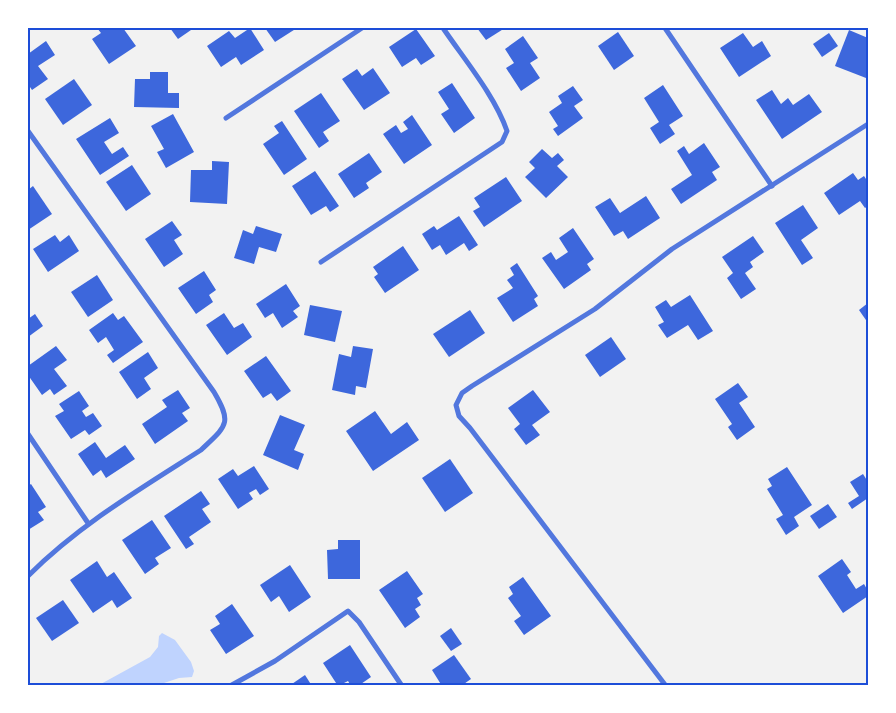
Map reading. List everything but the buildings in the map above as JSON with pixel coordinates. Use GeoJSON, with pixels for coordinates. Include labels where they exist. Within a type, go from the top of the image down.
{"type":"FeatureCollection","features":[{"type":"Feature","properties":{"kind":"street"},"geometry":{"type":"LineString","coordinates":[[226,118],[362,28]]}},
{"type":"Feature","properties":{"kind":"street"},"geometry":{"type":"LineString","coordinates":[[321,262],[502,142],[507,132],[493,102],[443,28]]}},
{"type":"Feature","properties":{"kind":"street"},"geometry":{"type":"LineString","coordinates":[[665,28],[772,186]]}},
{"type":"Feature","properties":{"kind":"street"},"geometry":{"type":"LineString","coordinates":[[666,686],[459,416],[456,405],[462,393],[472,386],[595,310],[672,250],[868,124]]}},
{"type":"Feature","properties":{"kind":"street"},"geometry":{"type":"LineString","coordinates":[[28,131],[214,392],[224,410],[225,420],[216,435],[201,450],[88,523],[46,558],[28,576]]}},
{"type":"Feature","properties":{"kind":"street"},"geometry":{"type":"LineString","coordinates":[[28,434],[88,523]]}},
{"type":"Feature","properties":{"kind":"street"},"geometry":{"type":"LineString","coordinates":[[230,686],[274,661],[348,611],[359,622],[402,686]]}},
{"type":"Feature","properties":{"kind":"water"},"geometry":{"type":"Polygon","coordinates":[[[162,633],[175,640],[191,662],[194,671],[192,677],[179,678],[158,685],[99,685],[150,657],[158,647],[159,636],[162,633]]]}}]}
